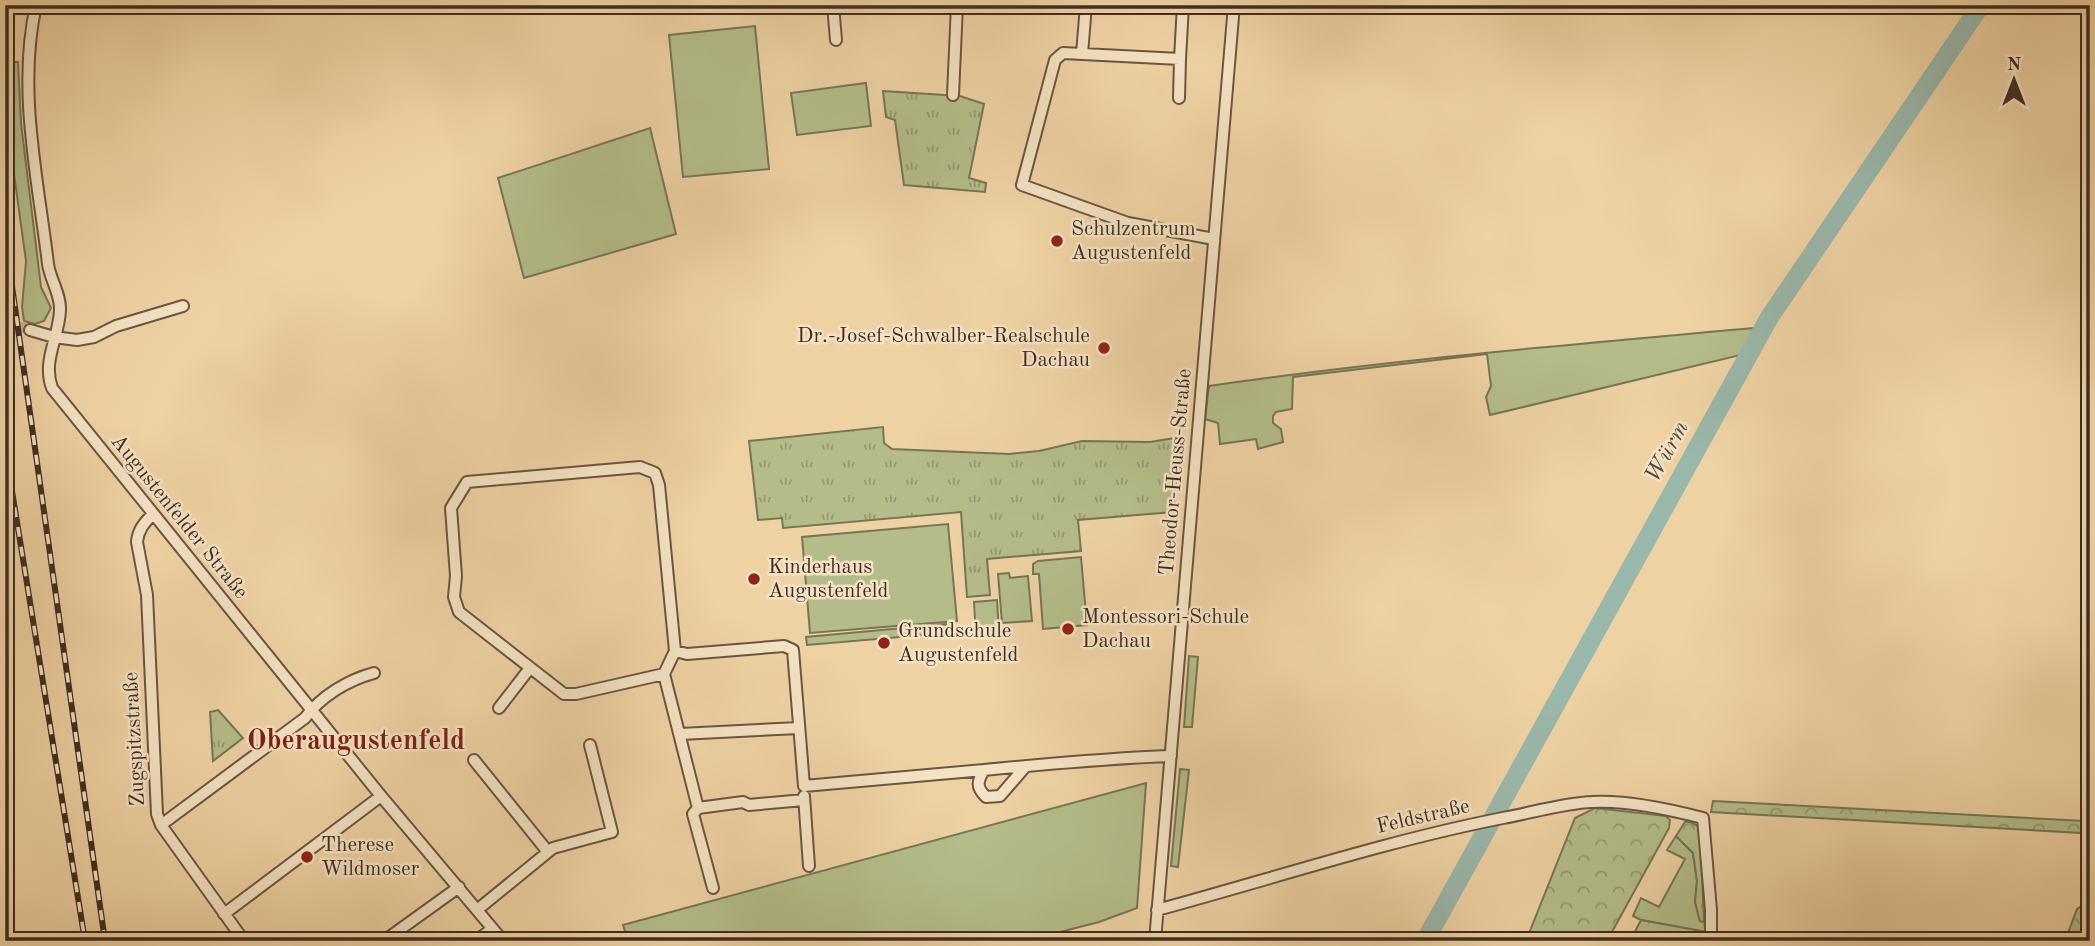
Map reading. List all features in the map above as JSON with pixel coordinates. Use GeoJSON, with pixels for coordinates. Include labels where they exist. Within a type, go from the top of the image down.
{"type":"FeatureCollection","features":[{"type":"Feature","properties":{"kind":"street","name":"Augustenfelder Straße"},"geometry":{"type":"LineString","coordinates":[[36,5],[29,38],[27,85],[49,276],[60,308],[48,367],[52,388],[381,796],[503,941]]}},
{"type":"Feature","properties":{"kind":"street"},"geometry":{"type":"LineString","coordinates":[[833,5],[836,40]]}},
{"type":"Feature","properties":{"kind":"street"},"geometry":{"type":"LineString","coordinates":[[953,95],[957,5]]}},
{"type":"Feature","properties":{"kind":"street"},"geometry":{"type":"LineString","coordinates":[[1082,54],[1086,5]]}},
{"type":"Feature","properties":{"kind":"street"},"geometry":{"type":"LineString","coordinates":[[1179,98],[1183,5]]}},
{"type":"Feature","properties":{"kind":"street","name":"Theodor-Heuss-Straße"},"geometry":{"type":"LineString","coordinates":[[1155,941],[1234,5]]}},
{"type":"Feature","properties":{"kind":"street"},"geometry":{"type":"LineString","coordinates":[[1180,59],[1063,53],[1055,60],[1022,185],[1128,223],[1214,239]]}},
{"type":"Feature","properties":{"kind":"street"},"geometry":{"type":"LineString","coordinates":[[30,330],[77,340],[94,337],[116,326],[183,306]]}},
{"type":"Feature","properties":{"kind":"street"},"geometry":{"type":"LineString","coordinates":[[664,674],[576,694],[564,694],[459,612],[454,597],[456,576],[452,508],[467,482],[640,467],[655,472],[659,485],[675,651],[664,674],[698,808]]}},
{"type":"Feature","properties":{"kind":"street","name":"Zugspitzstraße"},"geometry":{"type":"LineString","coordinates":[[152,515],[143,524],[137,542],[147,595],[157,814],[161,825],[244,941]]}},
{"type":"Feature","properties":{"kind":"street"},"geometry":{"type":"LineString","coordinates":[[675,651],[687,654],[784,646],[793,650],[809,866]]}},
{"type":"Feature","properties":{"kind":"street"},"geometry":{"type":"LineString","coordinates":[[499,708],[530,668]]}},
{"type":"Feature","properties":{"kind":"street"},"geometry":{"type":"LineString","coordinates":[[161,825],[352,680],[374,673]]}},
{"type":"Feature","properties":{"kind":"street"},"geometry":{"type":"LineString","coordinates":[[680,734],[799,728]]}},
{"type":"Feature","properties":{"kind":"street"},"geometry":{"type":"LineString","coordinates":[[477,910],[552,848],[612,832],[590,745]]}},
{"type":"Feature","properties":{"kind":"street"},"geometry":{"type":"LineString","coordinates":[[804,786],[1171,756]]}},
{"type":"Feature","properties":{"kind":"street"},"geometry":{"type":"LineString","coordinates":[[474,760],[548,852]]}},
{"type":"Feature","properties":{"kind":"street"},"geometry":{"type":"LineString","coordinates":[[984,770],[978,787],[986,797],[993,798],[1007,791],[1026,766]]}},
{"type":"Feature","properties":{"kind":"street"},"geometry":{"type":"LineString","coordinates":[[224,914],[381,796]]}},
{"type":"Feature","properties":{"kind":"street"},"geometry":{"type":"LineString","coordinates":[[713,888],[693,814],[698,808],[743,802],[749,805],[804,800]]}},
{"type":"Feature","properties":{"kind":"street","name":"Feldstraße"},"geometry":{"type":"LineString","coordinates":[[1157,909],[1328,863],[1385,844],[1592,802],[1680,812],[1703,818],[1711,941]]}},
{"type":"Feature","properties":{"kind":"street"},"geometry":{"type":"LineString","coordinates":[[384,941],[458,887]]}},
{"type":"Feature","properties":{"kind":"street"},"geometry":{"type":"LineString","coordinates":[[476,941],[492,929]]}},
{"type":"Feature","properties":{"kind":"green space"},"geometry":{"type":"Polygon","coordinates":[[[5,14],[10,62],[18,62],[21,123],[41,287],[51,308],[44,321],[35,324],[24,321],[22,307],[26,261],[5,109],[5,14]]]}},
{"type":"Feature","properties":{"kind":"green space"},"geometry":{"type":"Polygon","coordinates":[[[755,26],[769,169],[683,177],[669,35],[755,26]]]}},
{"type":"Feature","properties":{"kind":"green space"},"geometry":{"type":"Polygon","coordinates":[[[866,83],[871,126],[797,135],[791,93],[866,83]]]}},
{"type":"Feature","properties":{"kind":"green space"},"geometry":{"type":"Polygon","coordinates":[[[883,91],[960,96],[984,104],[969,178],[986,183],[985,192],[904,185],[895,120],[886,117],[883,91]]]}},
{"type":"Feature","properties":{"kind":"green space"},"geometry":{"type":"Polygon","coordinates":[[[650,128],[676,234],[524,278],[498,178],[650,128]]]}},
{"type":"Feature","properties":{"kind":"green space"},"geometry":{"type":"Polygon","coordinates":[[[1764,327],[1749,353],[1490,415],[1486,397],[1491,386],[1487,354],[1293,377],[1292,409],[1276,412],[1273,416],[1273,423],[1281,429],[1283,442],[1258,449],[1256,439],[1220,444],[1218,423],[1205,419],[1209,386],[1417,360],[1764,327]]]}},
{"type":"Feature","properties":{"kind":"green space"},"geometry":{"type":"Polygon","coordinates":[[[883,427],[884,443],[892,449],[1009,454],[1039,451],[1082,441],[1150,442],[1181,437],[1173,512],[1078,520],[1081,551],[987,559],[990,595],[967,597],[961,512],[783,528],[782,518],[758,520],[749,441],[883,427]]]}},
{"type":"Feature","properties":{"kind":"green space"},"geometry":{"type":"Polygon","coordinates":[[[948,524],[957,621],[810,633],[802,537],[948,524]]]}},
{"type":"Feature","properties":{"kind":"green space"},"geometry":{"type":"Polygon","coordinates":[[[1081,557],[1087,625],[1043,629],[1039,574],[1033,574],[1033,564],[1038,561],[1081,557]]]}},
{"type":"Feature","properties":{"kind":"green space"},"geometry":{"type":"Polygon","coordinates":[[[1009,573],[1010,578],[1028,576],[1032,621],[1002,623],[998,574],[1009,573]]]}},
{"type":"Feature","properties":{"kind":"green space"},"geometry":{"type":"Polygon","coordinates":[[[997,600],[999,634],[976,636],[974,602],[997,600]]]}},
{"type":"Feature","properties":{"kind":"green space"},"geometry":{"type":"Polygon","coordinates":[[[946,624],[947,633],[807,645],[806,637],[946,624]]]}},
{"type":"Feature","properties":{"kind":"green space"},"geometry":{"type":"Polygon","coordinates":[[[1189,656],[1198,657],[1192,727],[1184,727],[1189,656]]]}},
{"type":"Feature","properties":{"kind":"green space"},"geometry":{"type":"Polygon","coordinates":[[[218,710],[243,738],[213,761],[210,712],[218,710]]]}},
{"type":"Feature","properties":{"kind":"green space"},"geometry":{"type":"Polygon","coordinates":[[[1180,769],[1189,770],[1178,867],[1171,866],[1180,769]]]}},
{"type":"Feature","properties":{"kind":"green space"},"geometry":{"type":"Polygon","coordinates":[[[1146,783],[1137,908],[1099,922],[1025,941],[628,941],[623,925],[1146,783]]]}},
{"type":"Feature","properties":{"kind":"green space"},"geometry":{"type":"Polygon","coordinates":[[[1713,801],[2085,821],[2090,819],[2090,838],[2082,833],[1711,812],[1713,801]]]}},
{"type":"Feature","properties":{"kind":"green space"},"geometry":{"type":"Polygon","coordinates":[[[1595,808],[1666,816],[1670,820],[1669,828],[1607,941],[1526,941],[1575,818],[1595,808]]]}},
{"type":"Feature","properties":{"kind":"green space"},"geometry":{"type":"Polygon","coordinates":[[[1685,822],[1700,827],[1704,922],[1700,921],[1695,902],[1697,881],[1693,853],[1676,836],[1685,822]]]}},
{"type":"Feature","properties":{"kind":"green space"},"geometry":{"type":"Polygon","coordinates":[[[1676,836],[1693,853],[1697,881],[1695,902],[1706,932],[1641,920],[1633,916],[1641,898],[1659,907],[1685,859],[1667,850],[1676,836]]]}},
{"type":"Feature","properties":{"kind":"green space"},"geometry":{"type":"Polygon","coordinates":[[[2090,901],[2089,922],[2084,933],[2074,940],[2065,941],[2077,909],[2090,901]]]}},
{"type":"Feature","properties":{"kind":"green space"},"geometry":{"type":"Polygon","coordinates":[[[1641,920],[1706,932],[1706,941],[1630,941],[1641,920]]]}},
{"type":"Feature","properties":{"kind":"waterway","name":"Würm"},"geometry":{"type":"LineString","coordinates":[[1425,941],[1769,318],[1981,5]]}},
{"type":"Feature","properties":{"kind":"tunnel"},"geometry":{"type":"LineString","coordinates":[[5,322],[30,330]]}},
{"type":"Feature","properties":{"kind":"railway"},"geometry":{"type":"LineString","coordinates":[[5,237],[105,941]]}},
{"type":"Feature","properties":{"kind":"railway"},"geometry":{"type":"LineString","coordinates":[[5,448],[85,941]]}},
{"type":"Feature","properties":{"kind":"place","name":"Schulzentrum Augustenfeld"},"geometry":{"type":"Point","coordinates":[1057,241]}},
{"type":"Feature","properties":{"kind":"place","name":"Dr.-Josef-Schwalber-Realschule Dachau"},"geometry":{"type":"Point","coordinates":[1104,348]}},
{"type":"Feature","properties":{"kind":"place","name":"Kinderhaus Augustenfeld"},"geometry":{"type":"Point","coordinates":[754,579]}},
{"type":"Feature","properties":{"kind":"place","name":"Montessori-Schule Dachau"},"geometry":{"type":"Point","coordinates":[1068,629]}},
{"type":"Feature","properties":{"kind":"place","name":"Grundschule Augustenfeld"},"geometry":{"type":"Point","coordinates":[884,643]}},
{"type":"Feature","properties":{"kind":"place","name":"Therese Wildmoser"},"geometry":{"type":"Point","coordinates":[307,857]}},
{"type":"Feature","properties":{"kind":"district","name":"Oberaugustenfeld"},"geometry":{"type":"Point","coordinates":[356,742]}}]}
